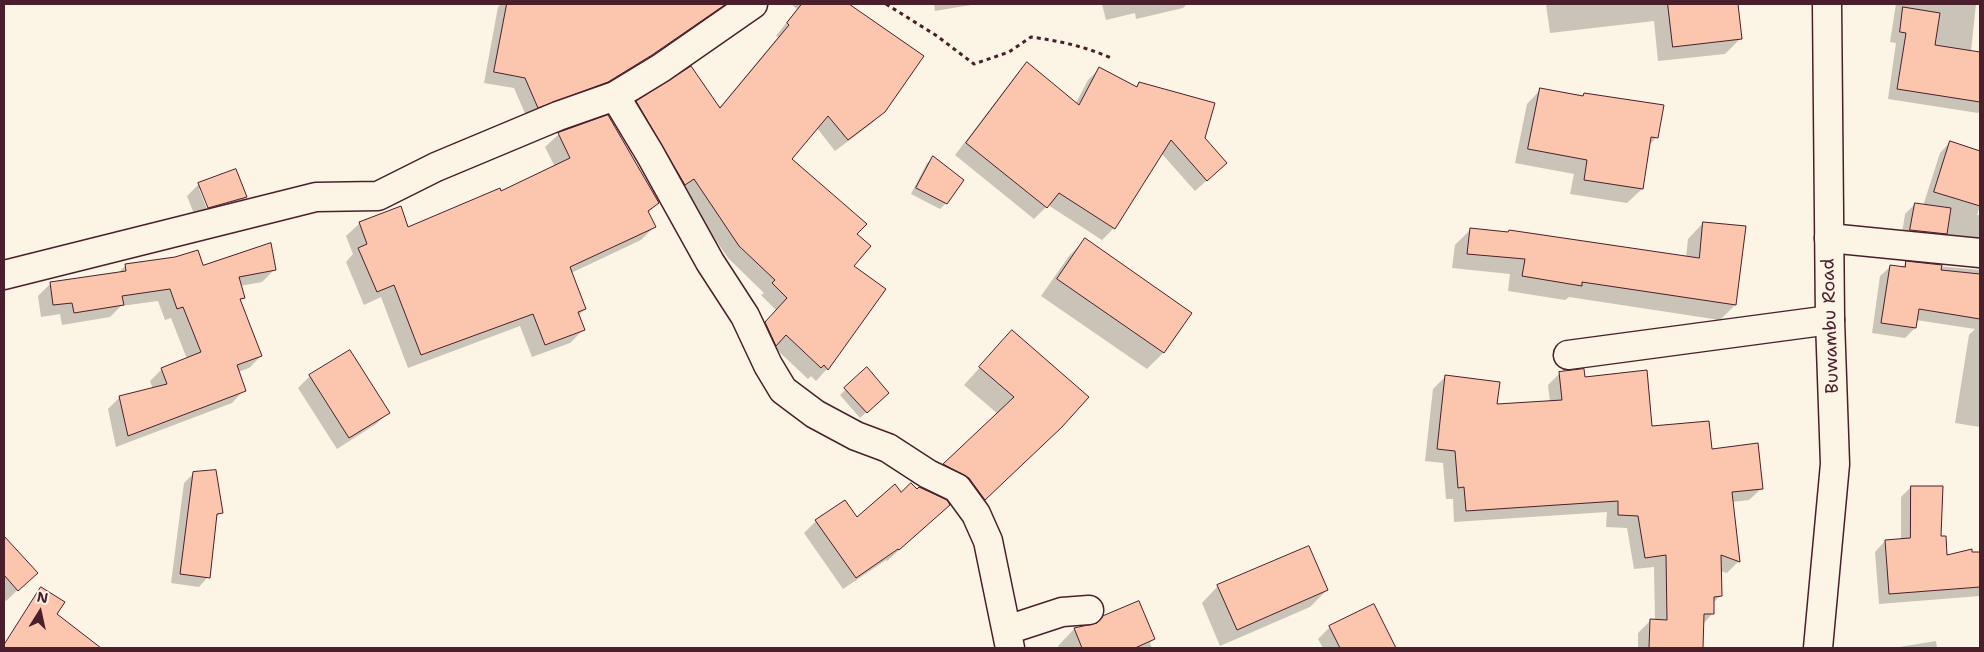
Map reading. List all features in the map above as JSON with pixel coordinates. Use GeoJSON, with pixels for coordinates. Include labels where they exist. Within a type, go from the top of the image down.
{"type":"FeatureCollection","features":[{"type":"Feature","properties":{"kind":"street"},"geometry":{"type":"LineString","coordinates":[[4,275],[316,197],[378,196],[471,152],[558,116],[615,96],[662,68],[752,4]]}},
{"type":"Feature","properties":{"kind":"street","name":"Buwambu Road"},"geometry":{"type":"LineString","coordinates":[[1818,648],[1835,464],[1830,320],[1827,4]]}},
{"type":"Feature","properties":{"kind":"street"},"geometry":{"type":"LineString","coordinates":[[615,96],[650,154],[710,262],[745,316],[768,365],[783,390],[815,414],[856,436],[888,448],[928,474],[957,488],[976,514],[988,541],[1009,639],[1062,612],[1089,610]]}},
{"type":"Feature","properties":{"kind":"street"},"geometry":{"type":"LineString","coordinates":[[1829,238],[1980,253]]}},
{"type":"Feature","properties":{"kind":"street"},"geometry":{"type":"LineString","coordinates":[[1568,355],[1830,320]]}},
{"type":"Feature","properties":{"kind":"path"},"geometry":{"type":"LineString","coordinates":[[886,4],[937,36],[974,64],[1009,52],[1031,37],[1072,44],[1111,58]]}},
{"type":"Feature","properties":{"kind":"building"},"geometry":{"type":"Polygon","coordinates":[[[507,4],[726,4],[652,55],[608,82],[538,108],[525,78],[494,72],[507,4]]]}},
{"type":"Feature","properties":{"kind":"building"},"geometry":{"type":"Polygon","coordinates":[[[802,4],[849,4],[924,56],[885,112],[848,140],[828,116],[792,159],[867,224],[857,234],[871,246],[854,266],[886,289],[828,370],[824,365],[821,368],[786,335],[776,346],[765,322],[787,298],[772,283],[775,280],[739,246],[694,179],[685,185],[636,101],[691,66],[720,108],[789,25],[787,23],[802,4]]]}},
{"type":"Feature","properties":{"kind":"building"},"geometry":{"type":"Polygon","coordinates":[[[1668,4],[1738,4],[1742,39],[1673,47],[1668,4]]]}},
{"type":"Feature","properties":{"kind":"building"},"geometry":{"type":"Polygon","coordinates":[[[1903,7],[1940,13],[1935,45],[1980,52],[1980,102],[1897,89],[1906,33],[1900,32],[1903,7]]]}},
{"type":"Feature","properties":{"kind":"building"},"geometry":{"type":"Polygon","coordinates":[[[1027,62],[1079,105],[1099,67],[1137,87],[1139,82],[1215,103],[1205,138],[1227,163],[1207,181],[1171,140],[1115,229],[1059,193],[1047,208],[966,143],[1027,62]]]}},
{"type":"Feature","properties":{"kind":"building"},"geometry":{"type":"Polygon","coordinates":[[[1540,88],[1583,96],[1584,93],[1664,105],[1658,138],[1651,137],[1643,189],[1584,180],[1587,160],[1528,149],[1540,88]]]}},
{"type":"Feature","properties":{"kind":"building"},"geometry":{"type":"Polygon","coordinates":[[[608,115],[659,203],[648,211],[656,227],[570,267],[586,309],[578,312],[585,330],[545,345],[533,314],[421,355],[394,285],[377,292],[358,248],[367,244],[359,222],[401,206],[408,227],[500,188],[501,191],[570,158],[558,133],[608,115]]]}},
{"type":"Feature","properties":{"kind":"building"},"geometry":{"type":"Polygon","coordinates":[[[1950,141],[1980,151],[1980,206],[1934,192],[1950,141]]]}},
{"type":"Feature","properties":{"kind":"building"},"geometry":{"type":"Polygon","coordinates":[[[933,156],[964,180],[947,204],[916,188],[933,156]]]}},
{"type":"Feature","properties":{"kind":"building"},"geometry":{"type":"Polygon","coordinates":[[[236,169],[247,197],[208,208],[198,183],[236,169]]]}},
{"type":"Feature","properties":{"kind":"building"},"geometry":{"type":"Polygon","coordinates":[[[1915,203],[1951,208],[1947,234],[1910,230],[1915,203]]]}},
{"type":"Feature","properties":{"kind":"building"},"geometry":{"type":"Polygon","coordinates":[[[1703,222],[1746,226],[1736,305],[1582,282],[1582,286],[1522,276],[1525,259],[1467,254],[1470,228],[1508,232],[1509,230],[1699,258],[1703,222]]]}},
{"type":"Feature","properties":{"kind":"building"},"geometry":{"type":"Polygon","coordinates":[[[1085,238],[1192,313],[1164,353],[1057,279],[1085,238]]]}},
{"type":"Feature","properties":{"kind":"building"},"geometry":{"type":"Polygon","coordinates":[[[271,243],[276,270],[239,277],[245,298],[240,299],[262,356],[237,365],[246,391],[128,436],[119,396],[167,384],[161,368],[201,352],[183,307],[177,309],[170,289],[122,296],[124,305],[74,313],[72,303],[53,305],[50,282],[126,271],[125,264],[175,257],[198,250],[203,265],[271,243]]]}},
{"type":"Feature","properties":{"kind":"building"},"geometry":{"type":"Polygon","coordinates":[[[1906,261],[1942,265],[1941,270],[1980,274],[1980,319],[1919,309],[1916,328],[1881,323],[1890,265],[1905,267],[1906,261]]]}},
{"type":"Feature","properties":{"kind":"building"},"geometry":{"type":"Polygon","coordinates":[[[1012,330],[1089,397],[1062,427],[985,500],[969,478],[943,464],[1014,397],[979,367],[1012,330]]]}},
{"type":"Feature","properties":{"kind":"building"},"geometry":{"type":"Polygon","coordinates":[[[350,350],[390,413],[349,438],[309,375],[350,350]]]}},
{"type":"Feature","properties":{"kind":"building"},"geometry":{"type":"Polygon","coordinates":[[[867,367],[889,393],[867,413],[844,388],[867,367]]]}},
{"type":"Feature","properties":{"kind":"building"},"geometry":{"type":"Polygon","coordinates":[[[1584,369],[1585,377],[1647,370],[1652,426],[1709,421],[1712,449],[1758,443],[1763,489],[1732,492],[1740,562],[1721,555],[1722,596],[1714,597],[1714,614],[1704,614],[1703,648],[1649,648],[1650,619],[1667,620],[1666,555],[1645,558],[1638,516],[1618,515],[1618,501],[1466,511],[1464,487],[1458,488],[1455,451],[1437,449],[1445,375],[1500,382],[1497,404],[1562,400],[1559,372],[1584,369]]]}},
{"type":"Feature","properties":{"kind":"building"},"geometry":{"type":"Polygon","coordinates":[[[216,470],[223,513],[217,514],[210,578],[180,574],[193,472],[216,470]]]}},
{"type":"Feature","properties":{"kind":"building"},"geometry":{"type":"Polygon","coordinates":[[[911,483],[917,489],[919,487],[947,500],[950,505],[899,550],[856,578],[815,520],[845,500],[857,517],[895,484],[901,492],[911,483]]]}},
{"type":"Feature","properties":{"kind":"building"},"geometry":{"type":"Polygon","coordinates":[[[1911,486],[1943,486],[1941,536],[1946,536],[1947,555],[1972,549],[1972,552],[1980,552],[1980,587],[1889,594],[1885,540],[1910,538],[1911,486]]]}},
{"type":"Feature","properties":{"kind":"building"},"geometry":{"type":"Polygon","coordinates":[[[4,536],[38,573],[18,591],[4,575],[4,536]]]}},
{"type":"Feature","properties":{"kind":"building"},"geometry":{"type":"Polygon","coordinates":[[[1309,546],[1328,590],[1237,630],[1217,585],[1309,546]]]}},
{"type":"Feature","properties":{"kind":"building"},"geometry":{"type":"Polygon","coordinates":[[[41,587],[65,602],[57,614],[101,648],[4,648],[4,645],[41,587]]]}},
{"type":"Feature","properties":{"kind":"building"},"geometry":{"type":"Polygon","coordinates":[[[1139,601],[1155,639],[1135,648],[1082,648],[1074,628],[1097,623],[1103,616],[1139,601]]]}},
{"type":"Feature","properties":{"kind":"building"},"geometry":{"type":"Polygon","coordinates":[[[1374,604],[1396,648],[1340,648],[1329,626],[1374,604]]]}}]}
